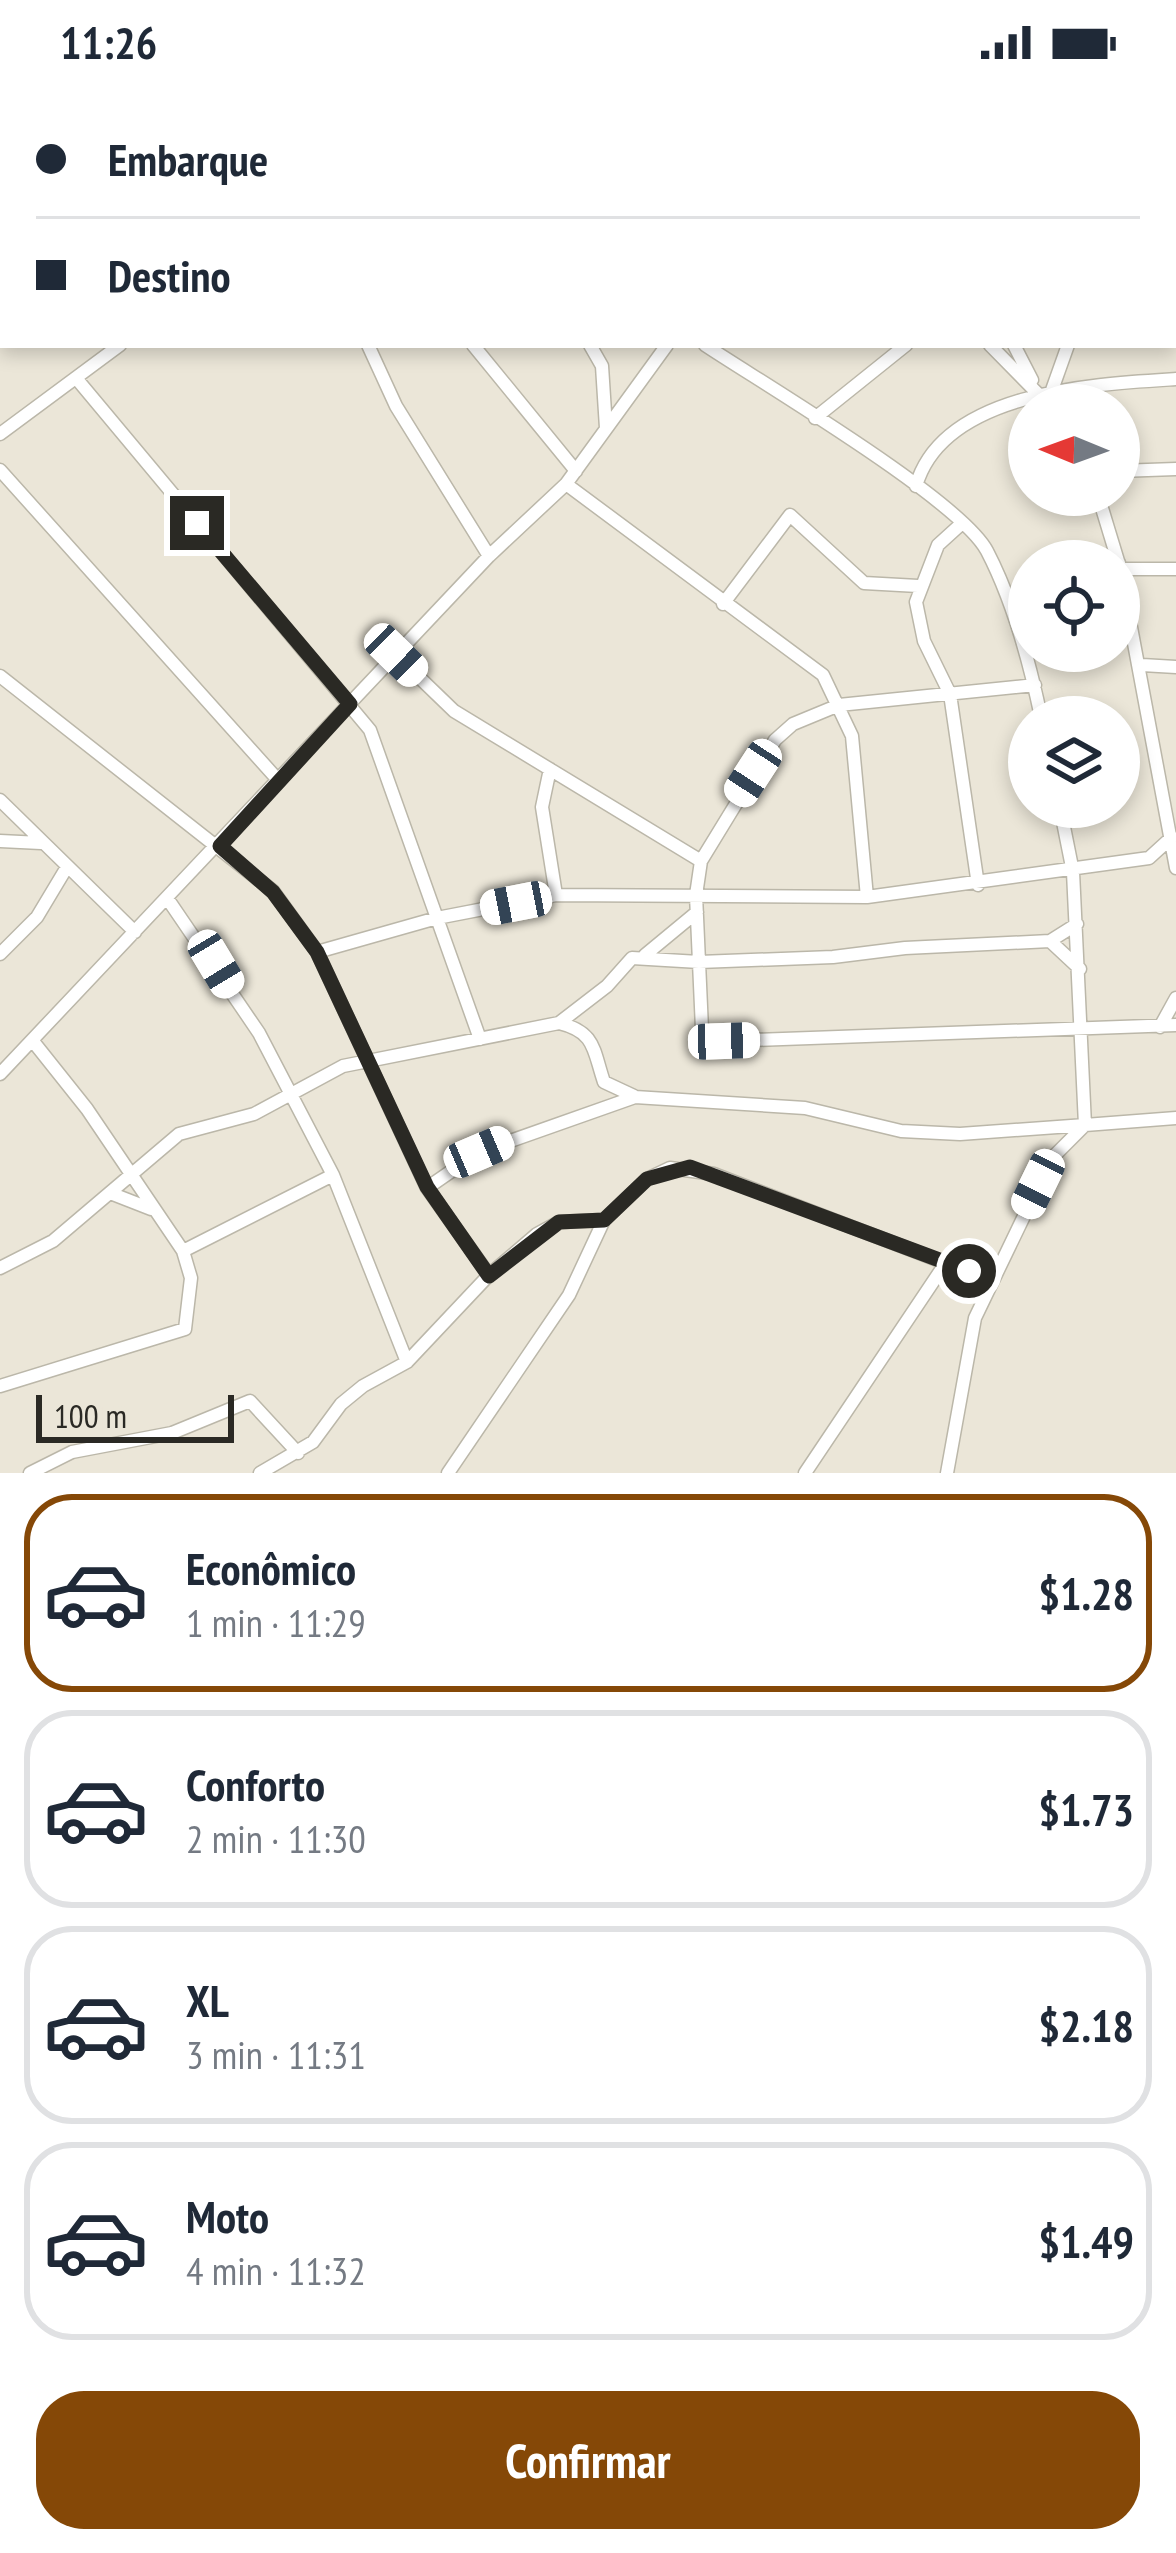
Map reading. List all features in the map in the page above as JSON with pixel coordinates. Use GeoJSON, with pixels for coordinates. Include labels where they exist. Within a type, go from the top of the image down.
{"type":"FeatureCollection","features":[{"type":"Feature","properties":{"kind":"street"},"geometry":{"type":"LineString","coordinates":[[0,434],[116,348]]}},
{"type":"Feature","properties":{"kind":"street"},"geometry":{"type":"LineString","coordinates":[[369,348],[396,406],[490,556]]}},
{"type":"Feature","properties":{"kind":"street"},"geometry":{"type":"LineString","coordinates":[[475,348],[576,471]]}},
{"type":"Feature","properties":{"kind":"street"},"geometry":{"type":"LineString","coordinates":[[592,348],[602,366],[606,429]]}},
{"type":"Feature","properties":{"kind":"street"},"geometry":{"type":"LineString","coordinates":[[0,1074],[490,556],[566,484],[665,348]]}},
{"type":"Feature","properties":{"kind":"street"},"geometry":{"type":"LineString","coordinates":[[710,348],[916,486],[986,550],[1037,696]]}},
{"type":"Feature","properties":{"kind":"street"},"geometry":{"type":"LineString","coordinates":[[815,418],[902,348]]}},
{"type":"Feature","properties":{"kind":"street"},"geometry":{"type":"LineString","coordinates":[[994,348],[1036,384]]}},
{"type":"Feature","properties":{"kind":"street"},"geometry":{"type":"LineString","coordinates":[[1017,348],[1039,384]]}},
{"type":"Feature","properties":{"kind":"street"},"geometry":{"type":"LineString","coordinates":[[1045,384],[1066,348]]}},
{"type":"Feature","properties":{"kind":"street"},"geometry":{"type":"LineString","coordinates":[[76,379],[370,730],[480,1039]]}},
{"type":"Feature","properties":{"kind":"street"},"geometry":{"type":"LineString","coordinates":[[1109,384],[1176,379]]}},
{"type":"Feature","properties":{"kind":"street"},"geometry":{"type":"LineString","coordinates":[[916,486],[921,467],[942,443],[1008,403]]}},
{"type":"Feature","properties":{"kind":"street"},"geometry":{"type":"LineString","coordinates":[[0,470],[278,780]]}},
{"type":"Feature","properties":{"kind":"street"},"geometry":{"type":"LineString","coordinates":[[1140,471],[1176,470]]}},
{"type":"Feature","properties":{"kind":"street"},"geometry":{"type":"LineString","coordinates":[[566,484],[820,671],[839,705],[854,751],[867,897]]}},
{"type":"Feature","properties":{"kind":"street"},"geometry":{"type":"LineString","coordinates":[[723,604],[790,515],[864,583],[918,586]]}},
{"type":"Feature","properties":{"kind":"street"},"geometry":{"type":"LineString","coordinates":[[960,525],[938,545],[918,586],[924,641],[950,694],[978,885]]}},
{"type":"Feature","properties":{"kind":"street"},"geometry":{"type":"LineString","coordinates":[[1140,566],[1176,569]]}},
{"type":"Feature","properties":{"kind":"street"},"geometry":{"type":"LineString","coordinates":[[396,655],[454,711],[701,861]]}},
{"type":"Feature","properties":{"kind":"street"},"geometry":{"type":"LineString","coordinates":[[1140,656],[1173,814],[1176,868],[1149,857]]}},
{"type":"Feature","properties":{"kind":"street"},"geometry":{"type":"LineString","coordinates":[[1142,665],[1176,667]]}},
{"type":"Feature","properties":{"kind":"street"},"geometry":{"type":"LineString","coordinates":[[0,676],[273,892],[317,952],[427,1187],[489,1276]]}},
{"type":"Feature","properties":{"kind":"street"},"geometry":{"type":"LineString","coordinates":[[1035,685],[839,705],[793,724],[775,740],[701,861],[696,895],[702,1029],[724,1041],[1176,1025]]}},
{"type":"Feature","properties":{"kind":"street"},"geometry":{"type":"LineString","coordinates":[[550,769],[542,807],[556,895]]}},
{"type":"Feature","properties":{"kind":"street"},"geometry":{"type":"LineString","coordinates":[[0,800],[134,932]]}},
{"type":"Feature","properties":{"kind":"street"},"geometry":{"type":"LineString","coordinates":[[947,1473],[975,1318],[1052,1158],[1084,1125],[1080,969],[1073,872],[1064,828]]}},
{"type":"Feature","properties":{"kind":"street"},"geometry":{"type":"LineString","coordinates":[[317,952],[437,918],[556,895],[867,897],[1073,872],[1149,857],[1172,837]]}},
{"type":"Feature","properties":{"kind":"street"},"geometry":{"type":"LineString","coordinates":[[0,841],[42,844]]}},
{"type":"Feature","properties":{"kind":"street"},"geometry":{"type":"LineString","coordinates":[[0,954],[37,917],[68,867]]}},
{"type":"Feature","properties":{"kind":"street"},"geometry":{"type":"LineString","coordinates":[[166,898],[216,964],[333,1174],[407,1362]]}},
{"type":"Feature","properties":{"kind":"street"},"geometry":{"type":"LineString","coordinates":[[0,1268],[53,1241],[179,1134],[254,1114],[334,1069],[559,1023],[607,986],[625,963],[645,955],[697,912]]}},
{"type":"Feature","properties":{"kind":"street"},"geometry":{"type":"LineString","coordinates":[[645,955],[699,962],[1050,941],[1077,924]]}},
{"type":"Feature","properties":{"kind":"street"},"geometry":{"type":"LineString","coordinates":[[1050,941],[1080,969]]}},
{"type":"Feature","properties":{"kind":"street"},"geometry":{"type":"LineString","coordinates":[[1160,1027],[1176,998]]}},
{"type":"Feature","properties":{"kind":"street"},"geometry":{"type":"LineString","coordinates":[[559,1023],[591,1037],[604,1082],[635,1097],[805,1108],[902,1131],[961,1134],[1176,1118]]}},
{"type":"Feature","properties":{"kind":"street"},"geometry":{"type":"LineString","coordinates":[[0,1386],[185,1330],[191,1278],[183,1251],[134,1175],[32,1040]]}},
{"type":"Feature","properties":{"kind":"street"},"geometry":{"type":"LineString","coordinates":[[427,1187],[479,1152],[635,1097]]}},
{"type":"Feature","properties":{"kind":"street"},"geometry":{"type":"LineString","coordinates":[[448,1473],[568,1295],[604,1220],[647,1179],[690,1167],[992,1280]]}},
{"type":"Feature","properties":{"kind":"street"},"geometry":{"type":"LineString","coordinates":[[183,1251],[333,1174]]}},
{"type":"Feature","properties":{"kind":"street"},"geometry":{"type":"LineString","coordinates":[[110,1192],[151,1208]]}},
{"type":"Feature","properties":{"kind":"street"},"geometry":{"type":"LineString","coordinates":[[266,1468],[298,1453],[352,1395],[407,1362],[489,1276],[559,1222],[604,1220]]}},
{"type":"Feature","properties":{"kind":"street"},"geometry":{"type":"LineString","coordinates":[[805,1473],[947,1261]]}},
{"type":"Feature","properties":{"kind":"street"},"geometry":{"type":"LineString","coordinates":[[30,1473],[72,1452],[172,1433],[250,1402],[257,1403],[280,1438],[298,1453]]}},
{"type":"Feature","properties":{"kind":"street"},"geometry":{"type":"LineString","coordinates":[[266,1468],[280,1438]]}},
{"type":"Feature","properties":{"kind":"route"},"geometry":{"type":"LineString","coordinates":[[197,523],[350,704],[220,846],[273,892],[317,952],[427,1187],[489,1276],[537,1234],[559,1222],[604,1220],[647,1179],[670,1168],[690,1167],[969,1271]]}}]}
